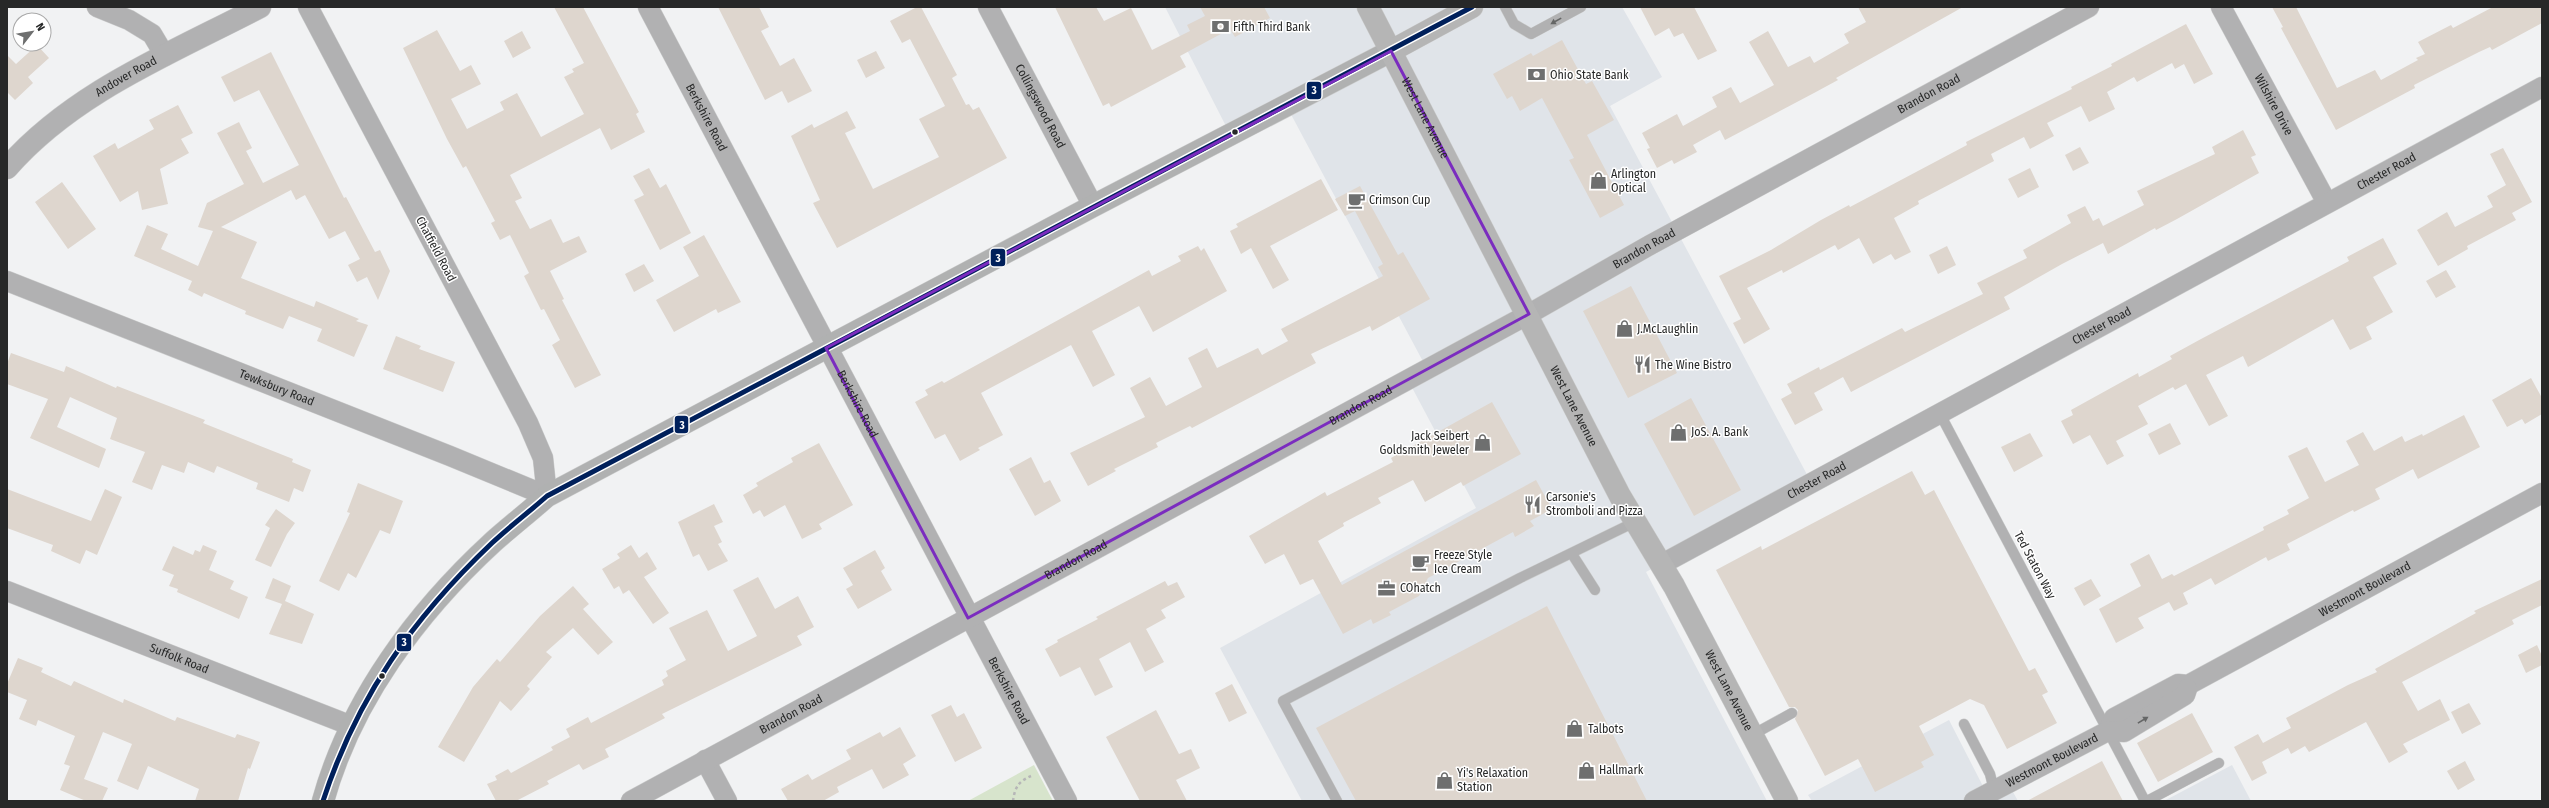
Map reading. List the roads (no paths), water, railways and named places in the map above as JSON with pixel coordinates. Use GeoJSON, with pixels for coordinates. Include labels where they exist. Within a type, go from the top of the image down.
{"type":"FeatureCollection","features":[{"type":"Feature","properties":{"kind":"main road","name":"West Lane Avenue"},"geometry":{"type":"LineString","coordinates":[[1368,7],[1529,314],[1620,496],[1637,521],[1662,564],[1787,801]]}},
{"type":"Feature","properties":{"kind":"main road"},"geometry":{"type":"LineString","coordinates":[[323,801],[352,726],[389,660],[438,598],[493,542],[546,496],[1472,7]]}},
{"type":"Feature","properties":{"kind":"street"},"geometry":{"type":"LineString","coordinates":[[97,7],[129,20],[152,34],[165,56]]}},
{"type":"Feature","properties":{"kind":"street","name":"Andover Road"},"geometry":{"type":"LineString","coordinates":[[7,168],[38,135],[79,104],[165,56],[260,7]]}},
{"type":"Feature","properties":{"kind":"street","name":"Chatfield Road"},"geometry":{"type":"LineString","coordinates":[[308,7],[528,423],[543,458],[546,496]]}},
{"type":"Feature","properties":{"kind":"street","name":"Berkshire Road"},"geometry":{"type":"LineString","coordinates":[[648,7],[968,618],[1067,801]]}},
{"type":"Feature","properties":{"kind":"street","name":"Collingswood Road"},"geometry":{"type":"LineString","coordinates":[[988,7],[1093,206]]}},
{"type":"Feature","properties":{"kind":"street","name":"Brandon Road"},"geometry":{"type":"LineString","coordinates":[[631,801],[1529,314],[1650,245],[2089,7]]}},
{"type":"Feature","properties":{"kind":"street","name":"Wilshire Drive"},"geometry":{"type":"LineString","coordinates":[[2221,7],[2327,203]]}},
{"type":"Feature","properties":{"kind":"street","name":"Chester Road"},"geometry":{"type":"LineString","coordinates":[[1662,564],[1939,412],[2542,87]]}},
{"type":"Feature","properties":{"kind":"street","name":"Tewksbury Road"},"geometry":{"type":"LineString","coordinates":[[7,281],[443,453],[546,496]]}},
{"type":"Feature","properties":{"kind":"street","name":"Westmont Boulevard"},"geometry":{"type":"LineString","coordinates":[[1974,801],[2108,731],[2114,718],[2178,684],[2188,685],[2542,493]]}},
{"type":"Feature","properties":{"kind":"street","name":"Suffolk Road"},"geometry":{"type":"LineString","coordinates":[[7,591],[352,726]]}},
{"type":"Feature","properties":{"kind":"street"},"geometry":{"type":"LineString","coordinates":[[705,760],[726,801]]}},
{"type":"Feature","properties":{"kind":"lane"},"geometry":{"type":"LineString","coordinates":[[1505,7],[1514,24],[1531,34],[1581,7]]}},
{"type":"Feature","properties":{"kind":"lane","name":"Ted Staton Way"},"geometry":{"type":"LineString","coordinates":[[1939,412],[2146,801]]}},
{"type":"Feature","properties":{"kind":"lane"},"geometry":{"type":"LineString","coordinates":[[1337,801],[1283,700],[1520,578],[1637,521]]}},
{"type":"Feature","properties":{"kind":"lane"},"geometry":{"type":"LineString","coordinates":[[1572,554],[1595,590]]}},
{"type":"Feature","properties":{"kind":"lane"},"geometry":{"type":"LineString","coordinates":[[1752,735],[1792,713]]}},
{"type":"Feature","properties":{"kind":"lane"},"geometry":{"type":"LineString","coordinates":[[1964,724],[1990,774],[1994,790]]}},
{"type":"Feature","properties":{"kind":"lane"},"geometry":{"type":"LineString","coordinates":[[2146,801],[2219,763]]}},
{"type":"Feature","properties":{"kind":"place","name":"Fifth Third Bank"},"geometry":{"type":"Point","coordinates":[1220,27]}},
{"type":"Feature","properties":{"kind":"place","name":"Ohio State Bank"},"geometry":{"type":"Point","coordinates":[1537,75]}},
{"type":"Feature","properties":{"kind":"place","name":"Arlington Optical"},"geometry":{"type":"Point","coordinates":[1598,181]}},
{"type":"Feature","properties":{"kind":"place","name":"Crimson Cup"},"geometry":{"type":"Point","coordinates":[1356,200]}},
{"type":"Feature","properties":{"kind":"place","name":"J.McLaughlin"},"geometry":{"type":"Point","coordinates":[1624,329]}},
{"type":"Feature","properties":{"kind":"place","name":"The Wine Bistro"},"geometry":{"type":"Point","coordinates":[1642,365]}},
{"type":"Feature","properties":{"kind":"place","name":"JoS. A. Bank"},"geometry":{"type":"Point","coordinates":[1678,432]}},
{"type":"Feature","properties":{"kind":"place","name":"Jack Seibert Goldsmith Jeweler"},"geometry":{"type":"Point","coordinates":[1482,443]}},
{"type":"Feature","properties":{"kind":"place","name":"Carsonie's Stromboli and Pizza"},"geometry":{"type":"Point","coordinates":[1533,504]}},
{"type":"Feature","properties":{"kind":"place","name":"Freeze Style Ice Cream"},"geometry":{"type":"Point","coordinates":[1421,562]}},
{"type":"Feature","properties":{"kind":"place","name":"COhatch"},"geometry":{"type":"Point","coordinates":[1387,588]}},
{"type":"Feature","properties":{"kind":"place","name":"Talbots"},"geometry":{"type":"Point","coordinates":[1575,729]}},
{"type":"Feature","properties":{"kind":"place","name":"Hallmark"},"geometry":{"type":"Point","coordinates":[1586,770]}},
{"type":"Feature","properties":{"kind":"place","name":"Yi's Relaxation Station"},"geometry":{"type":"Point","coordinates":[1444,780]}}]}
